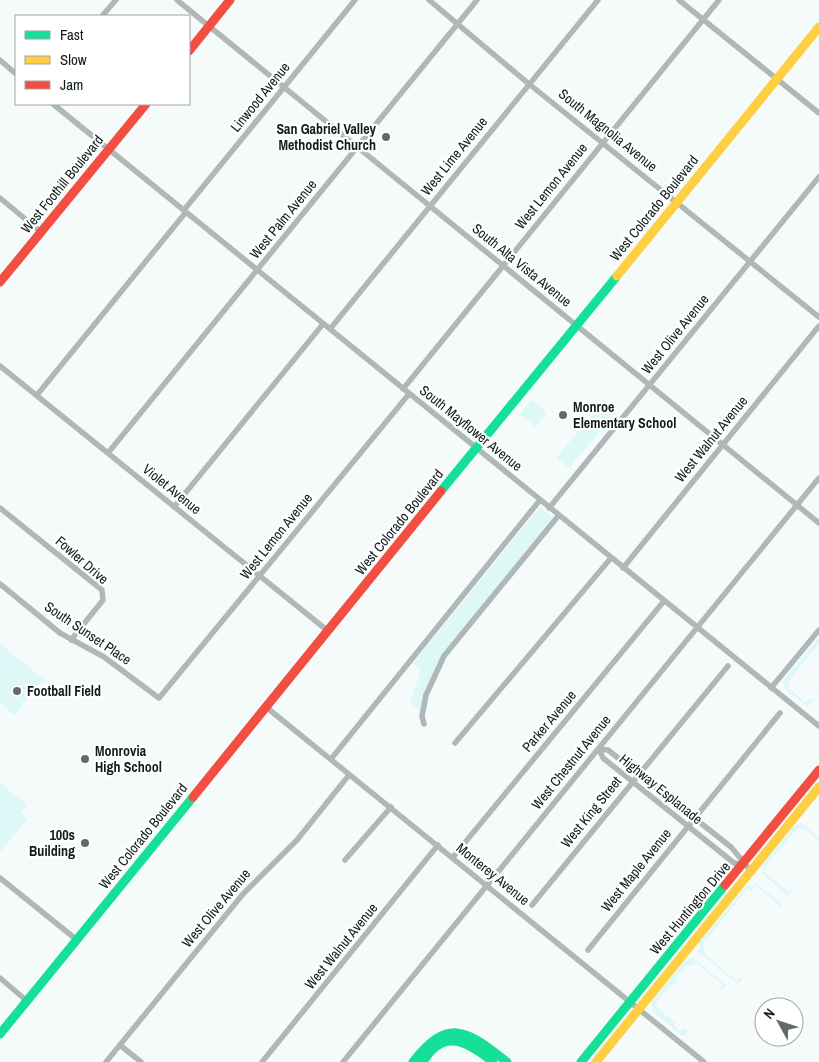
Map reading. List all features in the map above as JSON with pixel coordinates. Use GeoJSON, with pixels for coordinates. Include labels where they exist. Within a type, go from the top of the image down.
{"type":"FeatureCollection","features":[{"type":"Feature","properties":{"kind":"main road"},"geometry":{"type":"LineString","coordinates":[[190,50],[230,0]]}},
{"type":"Feature","properties":{"kind":"main road","name":"West Colorado Boulevard"},"geometry":{"type":"LineString","coordinates":[[0,1034],[819,27]]}},
{"type":"Feature","properties":{"kind":"main road","name":"West Foothill Boulevard"},"geometry":{"type":"LineString","coordinates":[[0,282],[145,105]]}},
{"type":"Feature","properties":{"kind":"main road","name":"West Huntington Drive"},"geometry":{"type":"LineString","coordinates":[[581,1062],[744,865],[819,770]]}},
{"type":"Feature","properties":{"kind":"main road","name":"West Huntington Drive"},"geometry":{"type":"LineString","coordinates":[[596,1062],[819,787]]}},
{"type":"Feature","properties":{"kind":"main road"},"geometry":{"type":"LineString","coordinates":[[413,1062],[431,1040],[443,1034],[456,1032],[476,1038],[506,1062]]}},
{"type":"Feature","properties":{"kind":"main road"},"geometry":{"type":"LineString","coordinates":[[423,1062],[434,1048],[455,1041],[468,1043],[493,1062]]}},
{"type":"Feature","properties":{"kind":"street"},"geometry":{"type":"LineString","coordinates":[[103,15],[116,0]]}},
{"type":"Feature","properties":{"kind":"street","name":"South Alta Vista Avenue"},"geometry":{"type":"LineString","coordinates":[[177,0],[819,523]]}},
{"type":"Feature","properties":{"kind":"street","name":"Linwood Avenue"},"geometry":{"type":"LineString","coordinates":[[37,395],[283,87],[355,0]]}},
{"type":"Feature","properties":{"kind":"street","name":"South Magnolia Avenue"},"geometry":{"type":"LineString","coordinates":[[429,0],[529,84],[819,317]]}},
{"type":"Feature","properties":{"kind":"street","name":"West Palm Avenue"},"geometry":{"type":"LineString","coordinates":[[108,453],[477,0]]}},
{"type":"Feature","properties":{"kind":"street","name":"West Lime Avenue"},"geometry":{"type":"LineString","coordinates":[[330,329],[598,0]]}},
{"type":"Feature","properties":{"kind":"street"},"geometry":{"type":"LineString","coordinates":[[679,0],[819,114]]}},
{"type":"Feature","properties":{"kind":"street","name":"West Lemon Avenue"},"geometry":{"type":"LineString","coordinates":[[403,389],[719,0]]}},
{"type":"Feature","properties":{"kind":"street"},"geometry":{"type":"LineString","coordinates":[[0,60],[15,73]]}},
{"type":"Feature","properties":{"kind":"street","name":"South Mayflower Avenue"},"geometry":{"type":"LineString","coordinates":[[54,105],[819,726]]}},
{"type":"Feature","properties":{"kind":"street","name":"West Olive Avenue"},"geometry":{"type":"LineString","coordinates":[[550,508],[819,177]]}},
{"type":"Feature","properties":{"kind":"street"},"geometry":{"type":"LineString","coordinates":[[0,198],[41,232]]}},
{"type":"Feature","properties":{"kind":"street"},"geometry":{"type":"LineString","coordinates":[[174,507],[323,324]]}},
{"type":"Feature","properties":{"kind":"street","name":"West Walnut Avenue"},"geometry":{"type":"LineString","coordinates":[[623,568],[819,326]]}},
{"type":"Feature","properties":{"kind":"street","name":"Violet Avenue"},"geometry":{"type":"LineString","coordinates":[[0,366],[328,631]]}},
{"type":"Feature","properties":{"kind":"street","name":"West Lemon Avenue"},"geometry":{"type":"LineString","coordinates":[[164,695],[410,394]]}},
{"type":"Feature","properties":{"kind":"street","name":"West Chestnut Avenue"},"geometry":{"type":"LineString","coordinates":[[343,1062],[819,478]]}},
{"type":"Feature","properties":{"kind":"street"},"geometry":{"type":"LineString","coordinates":[[331,759],[540,500]]}},
{"type":"Feature","properties":{"kind":"street","name":"Fowler Drive"},"geometry":{"type":"LineString","coordinates":[[0,508],[102,590],[103,600],[71,640]]}},
{"type":"Feature","properties":{"kind":"street"},"geometry":{"type":"LineString","coordinates":[[424,724],[422,716],[426,695],[444,656],[559,515]]}},
{"type":"Feature","properties":{"kind":"street"},"geometry":{"type":"LineString","coordinates":[[455,743],[611,558]]}},
{"type":"Feature","properties":{"kind":"street","name":"South Sunset Place"},"geometry":{"type":"LineString","coordinates":[[0,584],[71,640],[104,657],[156,697],[159,698],[164,695]]}},
{"type":"Feature","properties":{"kind":"street","name":"Parker Avenue"},"geometry":{"type":"LineString","coordinates":[[453,857],[664,601]]}},
{"type":"Feature","properties":{"kind":"street"},"geometry":{"type":"LineString","coordinates":[[771,688],[819,630]]}},
{"type":"Feature","properties":{"kind":"street","name":"West King Street"},"geometry":{"type":"LineString","coordinates":[[532,905],[638,773],[728,666]]}},
{"type":"Feature","properties":{"kind":"street","name":"Monterey Avenue"},"geometry":{"type":"LineString","coordinates":[[266,706],[704,1062]]}},
{"type":"Feature","properties":{"kind":"street","name":"West Maple Avenue"},"geometry":{"type":"LineString","coordinates":[[588,950],[780,713]]}},
{"type":"Feature","properties":{"kind":"street","name":"Highway Esplanade"},"geometry":{"type":"LineString","coordinates":[[599,749],[608,750],[731,847],[741,857],[744,865],[752,872]]}},
{"type":"Feature","properties":{"kind":"street","name":"Highway Esplanade"},"geometry":{"type":"LineString","coordinates":[[599,749],[603,758],[687,827],[734,863],[744,865]]}},
{"type":"Feature","properties":{"kind":"street","name":"West Olive Avenue"},"geometry":{"type":"LineString","coordinates":[[106,1062],[243,894],[296,840],[349,775]]}},
{"type":"Feature","properties":{"kind":"street"},"geometry":{"type":"LineString","coordinates":[[345,860],[391,807]]}},
{"type":"Feature","properties":{"kind":"street","name":"West Walnut Avenue"},"geometry":{"type":"LineString","coordinates":[[262,1062],[438,846]]}},
{"type":"Feature","properties":{"kind":"street"},"geometry":{"type":"LineString","coordinates":[[0,878],[76,940]]}},
{"type":"Feature","properties":{"kind":"street"},"geometry":{"type":"LineString","coordinates":[[0,978],[27,1001]]}},
{"type":"Feature","properties":{"kind":"street"},"geometry":{"type":"LineString","coordinates":[[120,1045],[141,1062]]}},
{"type":"Feature","properties":{"kind":"shaded area"},"geometry":{"type":"Polygon","coordinates":[[[531,400],[547,413],[535,427],[520,414],[531,400]]]}},
{"type":"Feature","properties":{"kind":"shaded area"},"geometry":{"type":"Polygon","coordinates":[[[603,402],[616,412],[569,468],[556,458],[603,402]]]}},
{"type":"Feature","properties":{"kind":"shaded area"},"geometry":{"type":"Polygon","coordinates":[[[540,507],[553,517],[453,643],[421,711],[410,703],[421,670],[413,663],[540,507]]]}},
{"type":"Feature","properties":{"kind":"shaded area"},"geometry":{"type":"Polygon","coordinates":[[[819,638],[819,643],[788,682],[789,688],[805,702],[809,698],[812,700],[819,692],[808,707],[784,688],[783,681],[819,638]]]}},
{"type":"Feature","properties":{"kind":"shaded area","name":"Football Field"},"geometry":{"type":"Polygon","coordinates":[[[0,644],[44,679],[14,715],[0,703],[0,644]]]}},
{"type":"Feature","properties":{"kind":"shaded area"},"geometry":{"type":"Polygon","coordinates":[[[0,783],[27,805],[21,813],[27,819],[0,852],[0,783]]]}},
{"type":"Feature","properties":{"kind":"shaded area"},"geometry":{"type":"Polygon","coordinates":[[[801,823],[819,838],[819,841],[802,827],[796,830],[767,864],[764,872],[789,892],[793,889],[788,896],[762,873],[764,863],[794,826],[801,823]]]}},
{"type":"Feature","properties":{"kind":"shaded area"},"geometry":{"type":"Polygon","coordinates":[[[755,883],[781,903],[781,906],[777,909],[779,905],[756,886],[752,891],[748,888],[703,944],[704,953],[737,981],[741,977],[743,979],[738,984],[697,951],[700,947],[699,943],[747,885],[752,887],[755,883]]]}},
{"type":"Feature","properties":{"kind":"shaded area"},"geometry":{"type":"Polygon","coordinates":[[[692,957],[726,985],[723,990],[720,990],[722,984],[696,963],[691,966],[687,965],[675,979],[677,983],[671,984],[656,1002],[658,1008],[675,1023],[674,1025],[680,1031],[684,1028],[687,1030],[687,1034],[682,1036],[652,1011],[651,1002],[685,960],[692,957]]]}},
{"type":"Feature","properties":{"kind":"traffic: fast"},"geometry":{"type":"LineString","coordinates":[[441,491],[617,276]]}},
{"type":"Feature","properties":{"kind":"traffic: fast"},"geometry":{"type":"LineString","coordinates":[[0,1034],[193,797]]}},
{"type":"Feature","properties":{"kind":"traffic: fast"},"geometry":{"type":"LineString","coordinates":[[581,1062],[725,885]]}},
{"type":"Feature","properties":{"kind":"traffic: fast"},"geometry":{"type":"LineString","coordinates":[[413,1062],[437,1038],[458,1033],[481,1042],[507,1062]]}},
{"type":"Feature","properties":{"kind":"traffic: fast"},"geometry":{"type":"LineString","coordinates":[[423,1062],[439,1044],[448,1041],[465,1044],[493,1062]]}},
{"type":"Feature","properties":{"kind":"traffic: slow"},"geometry":{"type":"LineString","coordinates":[[617,276],[819,27]]}},
{"type":"Feature","properties":{"kind":"traffic: slow"},"geometry":{"type":"LineString","coordinates":[[596,1062],[819,787]]}},
{"type":"Feature","properties":{"kind":"traffic: jam"},"geometry":{"type":"LineString","coordinates":[[190,50],[230,0]]}},
{"type":"Feature","properties":{"kind":"traffic: jam"},"geometry":{"type":"LineString","coordinates":[[0,282],[145,105]]}},
{"type":"Feature","properties":{"kind":"traffic: jam"},"geometry":{"type":"LineString","coordinates":[[193,797],[441,491]]}},
{"type":"Feature","properties":{"kind":"traffic: jam"},"geometry":{"type":"LineString","coordinates":[[725,885],[819,770]]}},
{"type":"Feature","properties":{"kind":"place","name":"San Gabriel Valley Methodist Church"},"geometry":{"type":"Point","coordinates":[386,137]}},
{"type":"Feature","properties":{"kind":"place","name":"Monroe Elementary School"},"geometry":{"type":"Point","coordinates":[563,415]}},
{"type":"Feature","properties":{"kind":"place","name":"Football Field"},"geometry":{"type":"Point","coordinates":[17,691]}},
{"type":"Feature","properties":{"kind":"place","name":"Monrovia High School"},"geometry":{"type":"Point","coordinates":[85,759]}},
{"type":"Feature","properties":{"kind":"place","name":"100s Building"},"geometry":{"type":"Point","coordinates":[85,843]}}]}
